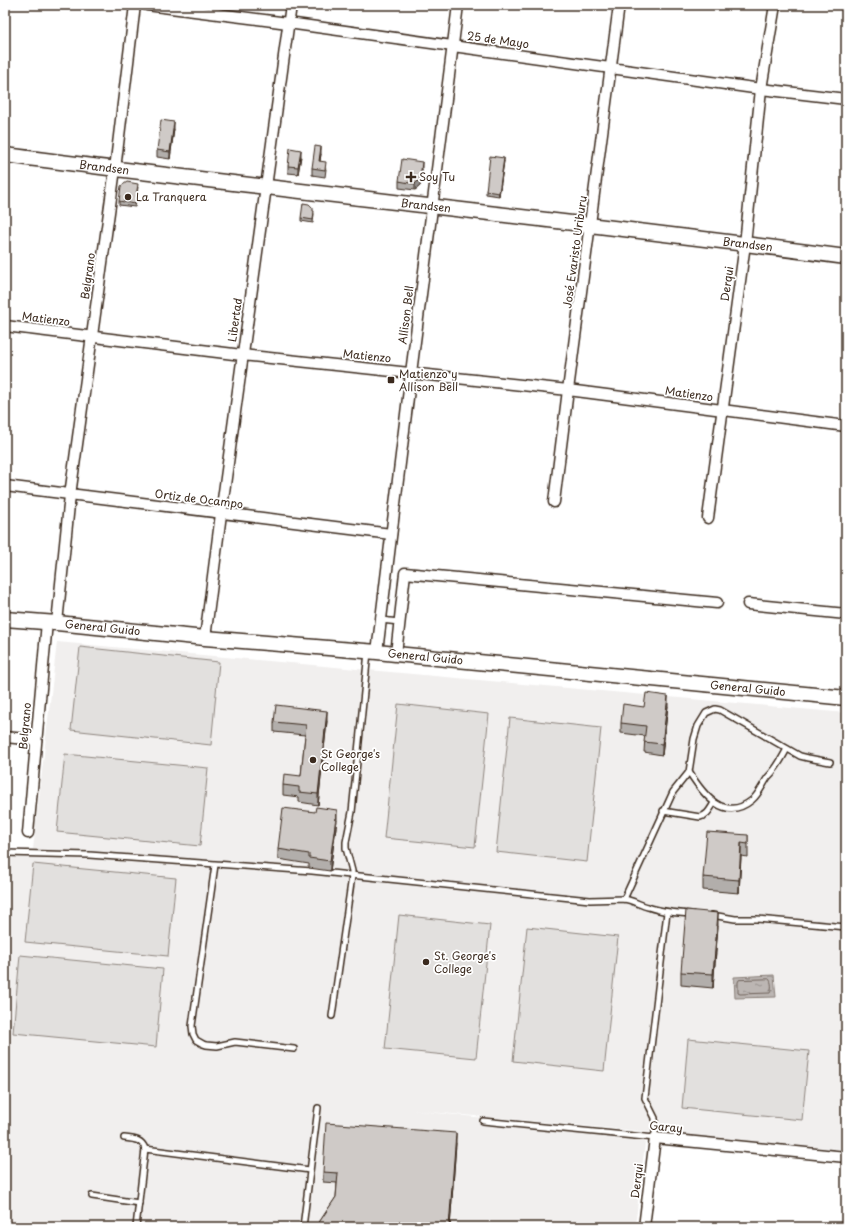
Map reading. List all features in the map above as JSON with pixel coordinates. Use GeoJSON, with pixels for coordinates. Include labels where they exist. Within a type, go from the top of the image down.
{"type":"FeatureCollection","features":[{"type":"Feature","properties":{"kind":"main road","name":"Brandsen"},"geometry":{"type":"LineString","coordinates":[[5,155],[591,224],[846,257]]}},
{"type":"Feature","properties":{"kind":"main road","name":"General Guido"},"geometry":{"type":"LineString","coordinates":[[5,619],[52,622],[205,638],[373,651],[846,698]]}},
{"type":"Feature","properties":{"kind":"street","name":"Belgrano"},"geometry":{"type":"LineString","coordinates":[[28,833],[36,740],[115,169],[135,5]]}},
{"type":"Feature","properties":{"kind":"street","name":"25 de Mayo"},"geometry":{"type":"LineString","coordinates":[[146,5],[288,23],[761,89],[846,99]]}},
{"type":"Feature","properties":{"kind":"street","name":"Libertad"},"geometry":{"type":"LineString","coordinates":[[205,638],[242,355],[291,5]]}},
{"type":"Feature","properties":{"kind":"street","name":"Allison Bell"},"geometry":{"type":"LineString","coordinates":[[373,651],[381,620],[458,5]]}},
{"type":"Feature","properties":{"kind":"street","name":"José Evaristo Uriburu"},"geometry":{"type":"LineString","coordinates":[[554,502],[619,5]]}},
{"type":"Feature","properties":{"kind":"street","name":"Derqui"},"geometry":{"type":"LineString","coordinates":[[708,518],[745,244],[761,89],[775,5]]}},
{"type":"Feature","properties":{"kind":"street","name":"Matienzo"},"geometry":{"type":"LineString","coordinates":[[5,326],[242,355],[568,390],[846,426]]}},
{"type":"Feature","properties":{"kind":"street","name":"Ortiz de Ocampo"},"geometry":{"type":"LineString","coordinates":[[5,486],[391,534]]}},
{"type":"Feature","properties":{"kind":"street"},"geometry":{"type":"LineString","coordinates":[[396,654],[405,574],[718,603]]}},
{"type":"Feature","properties":{"kind":"street"},"geometry":{"type":"LineString","coordinates":[[748,604],[846,614]]}},
{"type":"Feature","properties":{"kind":"street"},"geometry":{"type":"LineString","coordinates":[[5,737],[36,740]]}},
{"type":"Feature","properties":{"kind":"street","name":"Derqui"},"geometry":{"type":"LineString","coordinates":[[644,1227],[655,1138]]}},
{"type":"Feature","properties":{"kind":"street","name":"Garay"},"geometry":{"type":"LineString","coordinates":[[655,1138],[846,1157]]}},
{"type":"Feature","properties":{"kind":"lane"},"geometry":{"type":"LineString","coordinates":[[381,620],[399,622]]}},
{"type":"Feature","properties":{"kind":"lane"},"geometry":{"type":"LineString","coordinates":[[332,1016],[352,876],[346,842],[352,812],[373,651]]}},
{"type":"Feature","properties":{"kind":"lane"},"geometry":{"type":"LineString","coordinates":[[624,899],[663,811],[673,792],[689,772],[694,739],[698,726],[706,714],[716,709],[720,710],[800,756],[830,762]]}},
{"type":"Feature","properties":{"kind":"lane"},"geometry":{"type":"LineString","coordinates":[[689,772],[703,792],[714,803],[726,808],[734,808],[744,805],[752,800],[768,776],[775,770],[787,749]]}},
{"type":"Feature","properties":{"kind":"lane"},"geometry":{"type":"LineString","coordinates":[[663,811],[700,817],[704,816],[708,812],[714,803]]}},
{"type":"Feature","properties":{"kind":"lane"},"geometry":{"type":"LineString","coordinates":[[5,853],[89,855],[312,872],[590,900],[628,899],[649,908],[668,912],[697,915]]}},
{"type":"Feature","properties":{"kind":"lane"},"geometry":{"type":"LineString","coordinates":[[214,865],[192,1026],[193,1034],[199,1042],[211,1046],[235,1042],[294,1049]]}},
{"type":"Feature","properties":{"kind":"lane"},"geometry":{"type":"LineString","coordinates":[[655,1138],[655,1118],[645,1098],[668,912]]}},
{"type":"Feature","properties":{"kind":"lane"},"geometry":{"type":"LineString","coordinates":[[704,915],[736,919],[757,919],[846,927]]}},
{"type":"Feature","properties":{"kind":"lane"},"geometry":{"type":"LineString","coordinates":[[303,1227],[318,1108]]}},
{"type":"Feature","properties":{"kind":"lane","name":"Garay"},"geometry":{"type":"LineString","coordinates":[[483,1122],[655,1138]]}},
{"type":"Feature","properties":{"kind":"lane"},"geometry":{"type":"LineString","coordinates":[[124,1138],[140,1141],[144,1145],[145,1150],[136,1227]]}},
{"type":"Feature","properties":{"kind":"lane"},"geometry":{"type":"LineString","coordinates":[[145,1150],[310,1170]]}},
{"type":"Feature","properties":{"kind":"lane"},"geometry":{"type":"LineString","coordinates":[[92,1196],[138,1204]]}},
{"type":"Feature","properties":{"kind":"shaded area","name":"St. George's College"},"geometry":{"type":"Polygon","coordinates":[[[57,642],[846,713],[846,1150],[409,1110],[646,1135],[635,1227],[5,1227],[5,851],[17,852],[33,849],[57,642]]]}},
{"type":"Feature","properties":{"kind":"shaded area"},"geometry":{"type":"Polygon","coordinates":[[[80,647],[219,662],[211,745],[71,730],[80,647]]]}},
{"type":"Feature","properties":{"kind":"shaded area"},"geometry":{"type":"Polygon","coordinates":[[[398,704],[489,714],[475,847],[384,838],[398,704]]]}},
{"type":"Feature","properties":{"kind":"shaded area"},"geometry":{"type":"Polygon","coordinates":[[[510,718],[601,728],[587,862],[496,852],[510,718]]]}},
{"type":"Feature","properties":{"kind":"shaded area"},"geometry":{"type":"Polygon","coordinates":[[[65,754],[208,768],[200,846],[57,832],[65,754]]]}},
{"type":"Feature","properties":{"kind":"shaded area"},"geometry":{"type":"Polygon","coordinates":[[[33,864],[176,878],[168,956],[25,942],[33,864]]]}},
{"type":"Feature","properties":{"kind":"shaded area"},"geometry":{"type":"Polygon","coordinates":[[[399,915],[490,925],[476,1058],[385,1049],[399,915]]]}},
{"type":"Feature","properties":{"kind":"shaded area"},"geometry":{"type":"Polygon","coordinates":[[[527,927],[618,937],[604,1071],[513,1061],[527,927]]]}},
{"type":"Feature","properties":{"kind":"shaded area"},"geometry":{"type":"Polygon","coordinates":[[[20,955],[163,969],[156,1047],[13,1033],[20,955]]]}},
{"type":"Feature","properties":{"kind":"shaded area"},"geometry":{"type":"Polygon","coordinates":[[[688,1039],[809,1051],[802,1120],[682,1108],[688,1039]]]}},
{"type":"Feature","properties":{"kind":"water"},"geometry":{"type":"Polygon","coordinates":[[[774,975],[776,997],[735,998],[734,977],[774,975]]]}},
{"type":"Feature","properties":{"kind":"building"},"geometry":{"type":"Polygon","coordinates":[[[161,120],[174,122],[170,152],[157,150],[161,120]]]}},
{"type":"Feature","properties":{"kind":"building"},"geometry":{"type":"Polygon","coordinates":[[[315,146],[321,147],[319,161],[326,162],[325,170],[312,168],[315,146]]]}},
{"type":"Feature","properties":{"kind":"building"},"geometry":{"type":"Polygon","coordinates":[[[290,148],[301,150],[298,167],[288,166],[290,148]]]}},
{"type":"Feature","properties":{"kind":"building"},"geometry":{"type":"Polygon","coordinates":[[[490,156],[504,158],[499,193],[486,191],[490,156]]]}},
{"type":"Feature","properties":{"kind":"building","name":"Soy Tu"},"geometry":{"type":"Polygon","coordinates":[[[402,159],[422,162],[420,179],[415,184],[399,181],[402,159]]]}},
{"type":"Feature","properties":{"kind":"building","name":"La Tranquera"},"geometry":{"type":"Polygon","coordinates":[[[127,182],[138,184],[135,204],[119,201],[121,186],[127,182]]]}},
{"type":"Feature","properties":{"kind":"building"},"geometry":{"type":"Polygon","coordinates":[[[303,203],[309,204],[313,208],[313,220],[301,218],[303,203]]]}},
{"type":"Feature","properties":{"kind":"building"},"geometry":{"type":"Polygon","coordinates":[[[646,693],[668,696],[662,744],[644,742],[646,726],[621,723],[623,704],[644,707],[646,693]]]}},
{"type":"Feature","properties":{"kind":"building","name":"St George's College"},"geometry":{"type":"Polygon","coordinates":[[[276,705],[327,711],[318,794],[299,792],[299,787],[283,785],[284,774],[301,776],[306,725],[274,722],[276,705]]]}},
{"type":"Feature","properties":{"kind":"building"},"geometry":{"type":"Polygon","coordinates":[[[316,807],[337,810],[330,861],[309,858],[309,854],[278,849],[283,808],[315,812],[316,807]]]}},
{"type":"Feature","properties":{"kind":"building"},"geometry":{"type":"Polygon","coordinates":[[[707,832],[748,835],[748,844],[741,843],[739,880],[703,877],[707,832]]]}},
{"type":"Feature","properties":{"kind":"building"},"geometry":{"type":"Polygon","coordinates":[[[686,910],[718,913],[713,974],[681,972],[686,910]]]}},
{"type":"Feature","properties":{"kind":"building"},"geometry":{"type":"Polygon","coordinates":[[[326,1123],[456,1133],[449,1227],[316,1227],[336,1197],[338,1173],[323,1172],[326,1123]]]}},
{"type":"Feature","properties":{"kind":"place","name":"Soy Tu"},"geometry":{"type":"Point","coordinates":[411,177]}},
{"type":"Feature","properties":{"kind":"place","name":"La Tranquera"},"geometry":{"type":"Point","coordinates":[128,197]}},
{"type":"Feature","properties":{"kind":"place","name":"Matienzo y Allison Bell"},"geometry":{"type":"Point","coordinates":[391,380]}},
{"type":"Feature","properties":{"kind":"place","name":"St George's College"},"geometry":{"type":"Point","coordinates":[313,760]}},
{"type":"Feature","properties":{"kind":"place","name":"St. George's College"},"geometry":{"type":"Point","coordinates":[426,962]}}]}
